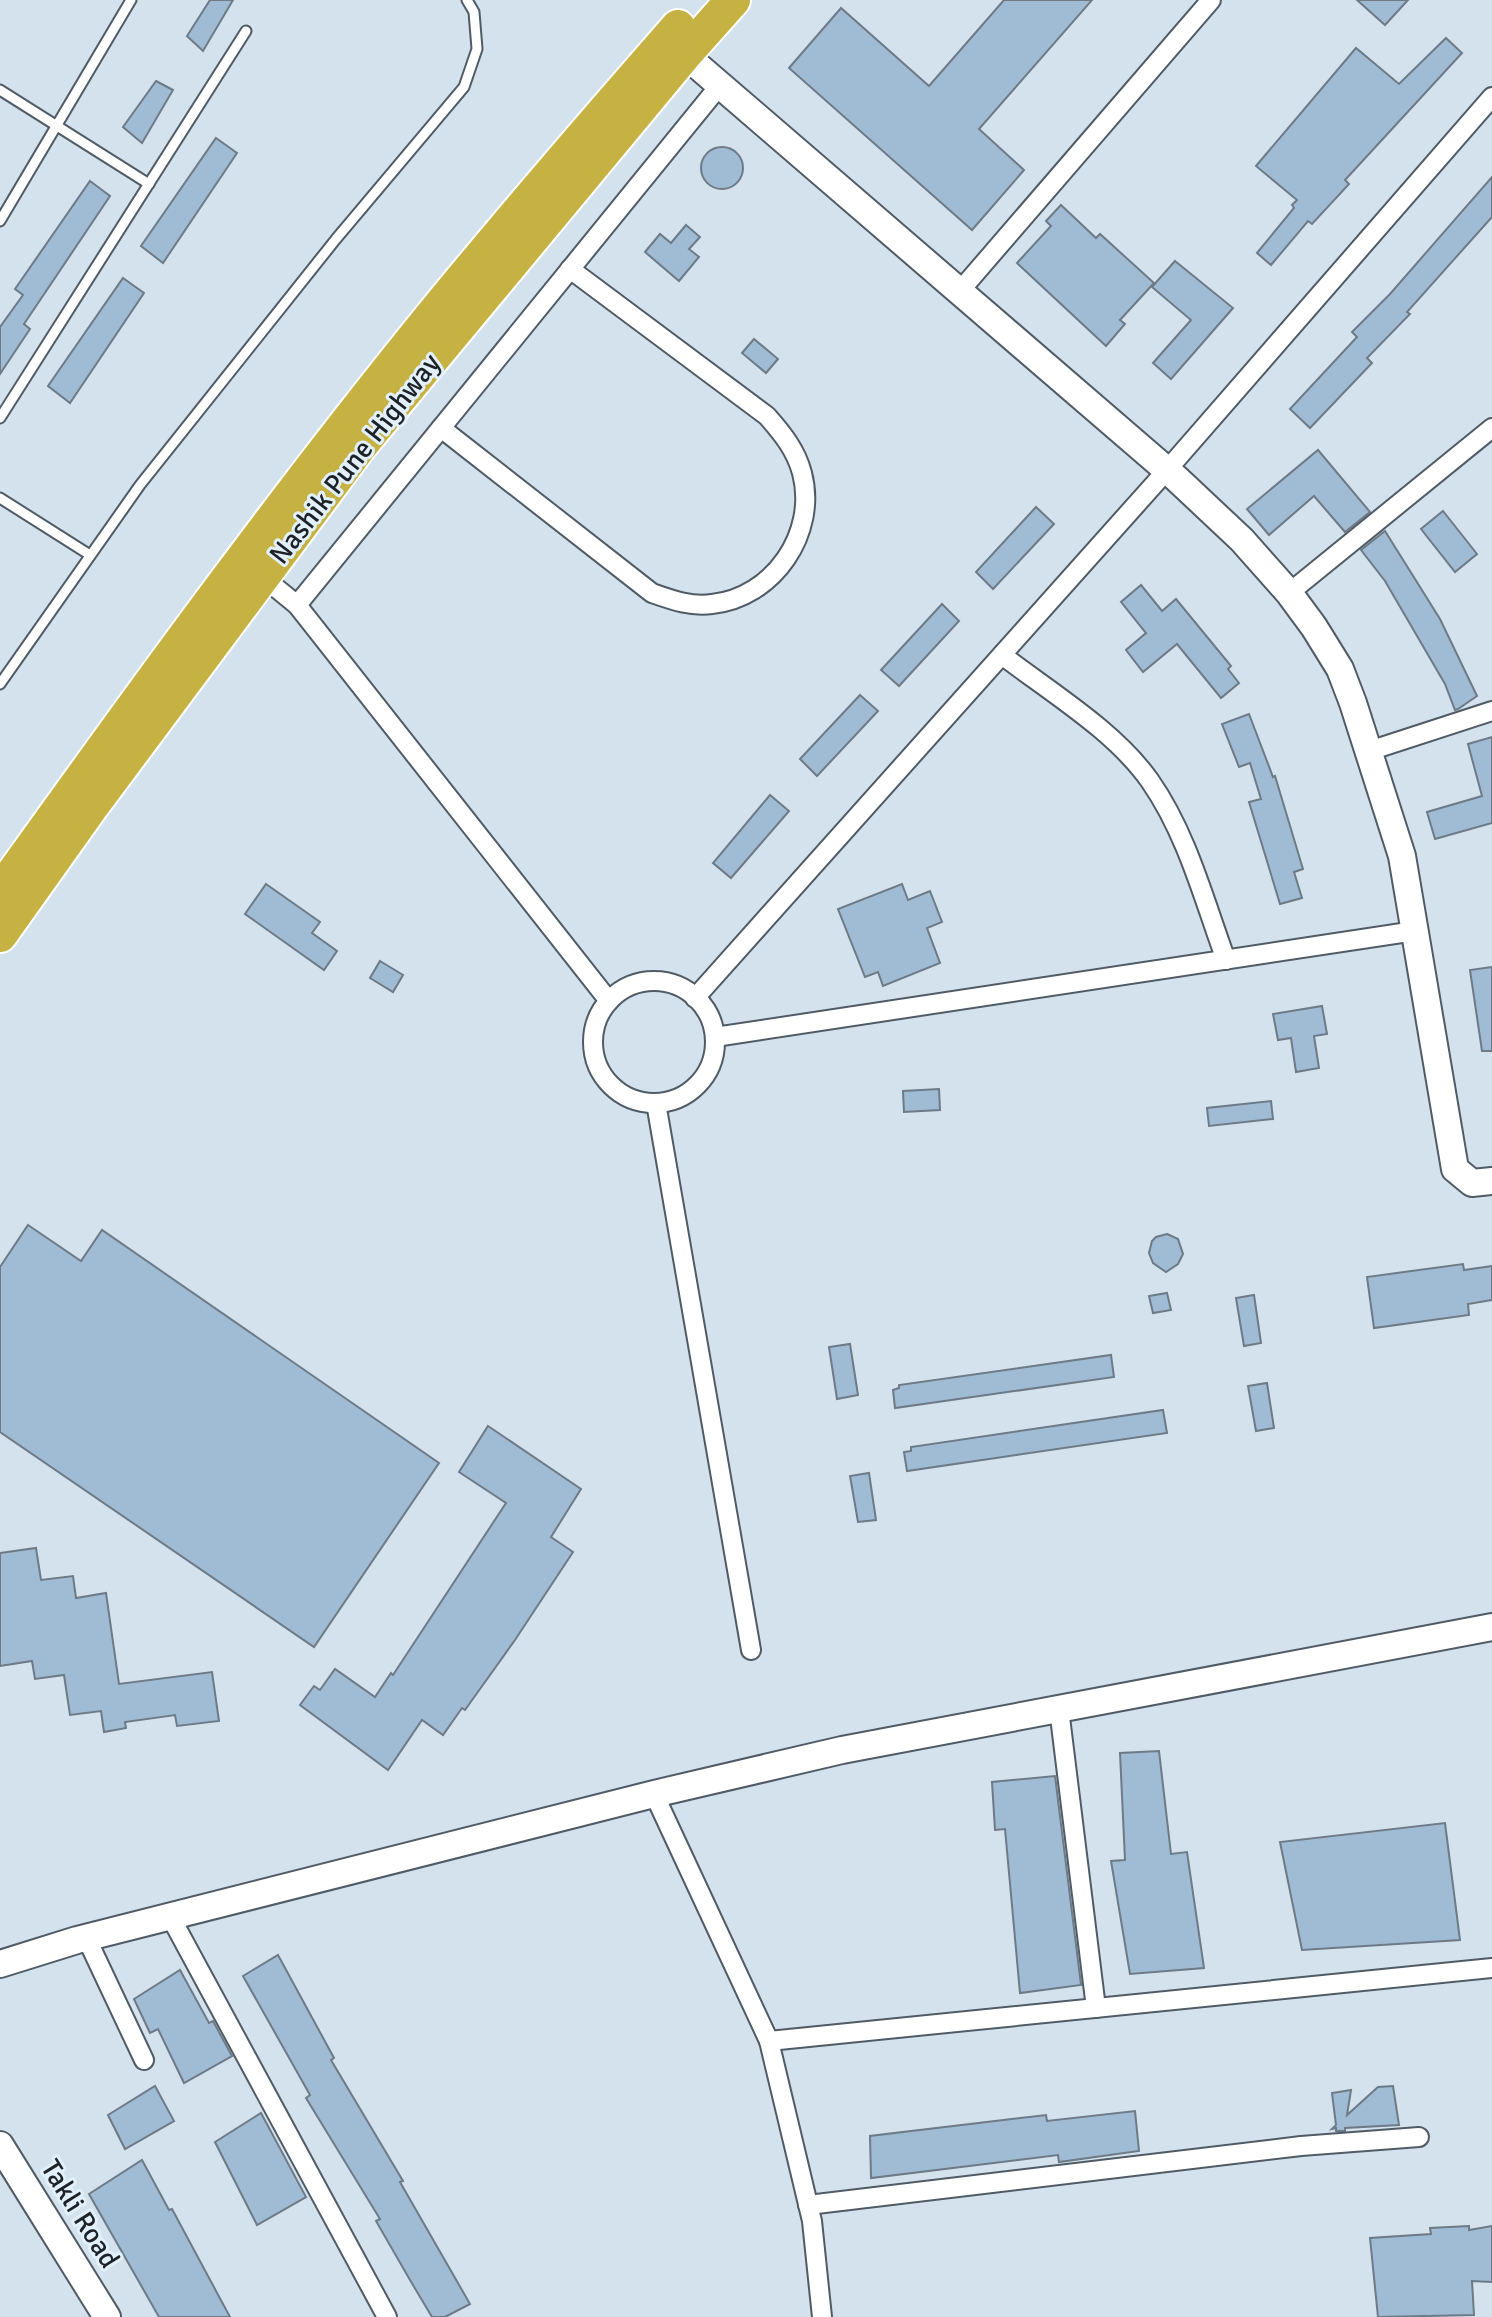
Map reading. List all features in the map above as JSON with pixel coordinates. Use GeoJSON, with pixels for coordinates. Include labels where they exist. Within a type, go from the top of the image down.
{"type":"FeatureCollection","features":[{"type":"Feature","properties":{"kind":"highway","name":"Nashik Pune Highway"},"geometry":{"type":"LineString","coordinates":[[0,935],[91,807],[359,447],[676,47],[702,0]]}},
{"type":"Feature","properties":{"kind":"highway","name":"Nashik Pune Highway"},"geometry":{"type":"LineString","coordinates":[[0,892],[114,733],[364,403],[539,188],[676,47],[733,0]]}},
{"type":"Feature","properties":{"kind":"main road"},"geometry":{"type":"LineString","coordinates":[[676,47],[1167,470],[1242,540],[1289,593],[1314,627],[1340,669],[1402,856],[1455,1169],[1472,1183],[1492,1181]]}},
{"type":"Feature","properties":{"kind":"main road"},"geometry":{"type":"LineString","coordinates":[[0,1964],[86,1937],[654,1794],[842,1750],[1492,1627]]}},
{"type":"Feature","properties":{"kind":"main road","name":"Takli Road"},"geometry":{"type":"LineString","coordinates":[[0,2145],[107,2317]]}},
{"type":"Feature","properties":{"kind":"street"},"geometry":{"type":"LineString","coordinates":[[959,292],[1211,0]]}},
{"type":"Feature","properties":{"kind":"street"},"geometry":{"type":"LineString","coordinates":[[297,605],[720,85]]}},
{"type":"Feature","properties":{"kind":"street"},"geometry":{"type":"LineString","coordinates":[[695,998],[1167,470],[1492,97]]}},
{"type":"Feature","properties":{"kind":"street"},"geometry":{"type":"LineString","coordinates":[[441,428],[652,593],[687,604],[712,604],[733,600],[756,589],[772,576],[791,551],[805,507],[802,473],[787,439],[767,416],[570,269]]}},
{"type":"Feature","properties":{"kind":"street"},"geometry":{"type":"LineString","coordinates":[[1289,593],[1492,428]]}},
{"type":"Feature","properties":{"kind":"street"},"geometry":{"type":"LineString","coordinates":[[264,578],[297,605],[609,1001]]}},
{"type":"Feature","properties":{"kind":"street"},"geometry":{"type":"LineString","coordinates":[[1002,655],[1112,739],[1149,780],[1178,829],[1226,960]]}},
{"type":"Feature","properties":{"kind":"street"},"geometry":{"type":"LineString","coordinates":[[1369,751],[1492,711]]}},
{"type":"Feature","properties":{"kind":"street"},"geometry":{"type":"LineString","coordinates":[[715,1037],[1415,931]]}},
{"type":"Feature","properties":{"kind":"street"},"geometry":{"type":"LineString","coordinates":[[646,981],[663,981],[688,991],[705,1008],[715,1037],[713,1060],[704,1077],[685,1095],[663,1103],[638,1101],[620,1093],[599,1070],[593,1040],[596,1021],[609,1001],[626,987],[646,981]]}},
{"type":"Feature","properties":{"kind":"street"},"geometry":{"type":"LineString","coordinates":[[656,1103],[751,1650]]}},
{"type":"Feature","properties":{"kind":"street"},"geometry":{"type":"LineString","coordinates":[[1059,1709],[1096,2008]]}},
{"type":"Feature","properties":{"kind":"street"},"geometry":{"type":"LineString","coordinates":[[654,1794],[769,2041],[808,2205],[822,2317]]}},
{"type":"Feature","properties":{"kind":"street"},"geometry":{"type":"LineString","coordinates":[[170,1916],[387,2317]]}},
{"type":"Feature","properties":{"kind":"street"},"geometry":{"type":"LineString","coordinates":[[86,1937],[144,2060]]}},
{"type":"Feature","properties":{"kind":"street"},"geometry":{"type":"LineString","coordinates":[[769,2041],[1492,1968]]}},
{"type":"Feature","properties":{"kind":"street"},"geometry":{"type":"LineString","coordinates":[[808,2205],[1301,2146],[1419,2137]]}},
{"type":"Feature","properties":{"kind":"lane"},"geometry":{"type":"LineString","coordinates":[[0,221],[131,0]]}},
{"type":"Feature","properties":{"kind":"lane"},"geometry":{"type":"LineString","coordinates":[[0,684],[140,485],[336,239],[464,87],[477,49],[474,12],[467,0]]}},
{"type":"Feature","properties":{"kind":"lane"},"geometry":{"type":"LineString","coordinates":[[0,418],[246,31]]}},
{"type":"Feature","properties":{"kind":"lane"},"geometry":{"type":"LineString","coordinates":[[0,90],[149,184]]}},
{"type":"Feature","properties":{"kind":"lane"},"geometry":{"type":"LineString","coordinates":[[0,498],[90,555]]}},
{"type":"Feature","properties":{"kind":"building"},"geometry":{"type":"Polygon","coordinates":[[[210,0],[233,0],[203,51],[187,36],[210,0]]]}},
{"type":"Feature","properties":{"kind":"building"},"geometry":{"type":"Polygon","coordinates":[[[1004,0],[1092,0],[979,129],[1024,170],[972,230],[789,68],[841,8],[929,86],[1004,0]]]}},
{"type":"Feature","properties":{"kind":"building"},"geometry":{"type":"Polygon","coordinates":[[[1357,0],[1408,0],[1385,25],[1357,0]]]}},
{"type":"Feature","properties":{"kind":"building"},"geometry":{"type":"Polygon","coordinates":[[[1446,38],[1462,53],[1345,180],[1349,184],[1312,224],[1308,221],[1271,265],[1257,253],[1294,208],[1292,205],[1297,200],[1256,166],[1356,48],[1399,84],[1446,38]]]}},
{"type":"Feature","properties":{"kind":"building"},"geometry":{"type":"Polygon","coordinates":[[[156,81],[173,90],[142,143],[123,127],[156,81]]]}},
{"type":"Feature","properties":{"kind":"building"},"geometry":{"type":"Polygon","coordinates":[[[216,138],[237,153],[163,263],[141,246],[216,138]]]}},
{"type":"Feature","properties":{"kind":"building"},"geometry":{"type":"Polygon","coordinates":[[[722,147],[737,153],[743,168],[737,183],[722,189],[707,183],[701,168],[707,153],[722,147]]]}},
{"type":"Feature","properties":{"kind":"building"},"geometry":{"type":"Polygon","coordinates":[[[1492,177],[1492,217],[1407,312],[1410,314],[1367,358],[1372,363],[1310,428],[1290,409],[1357,337],[1352,332],[1390,294],[1492,177]]]}},
{"type":"Feature","properties":{"kind":"building"},"geometry":{"type":"Polygon","coordinates":[[[90,181],[110,196],[24,324],[30,329],[0,374],[0,327],[23,295],[15,289],[90,181]]]}},
{"type":"Feature","properties":{"kind":"building"},"geometry":{"type":"Polygon","coordinates":[[[1061,205],[1096,238],[1100,234],[1154,283],[1120,320],[1125,324],[1106,346],[1017,263],[1051,226],[1046,221],[1061,205]]]}},
{"type":"Feature","properties":{"kind":"building"},"geometry":{"type":"Polygon","coordinates":[[[686,225],[700,237],[689,249],[699,257],[679,281],[645,252],[660,234],[671,243],[686,225]]]}},
{"type":"Feature","properties":{"kind":"building"},"geometry":{"type":"Polygon","coordinates":[[[1175,261],[1233,308],[1171,379],[1153,363],[1191,320],[1152,287],[1175,261]]]}},
{"type":"Feature","properties":{"kind":"building"},"geometry":{"type":"Polygon","coordinates":[[[123,278],[144,293],[70,403],[48,386],[123,278]]]}},
{"type":"Feature","properties":{"kind":"building"},"geometry":{"type":"Polygon","coordinates":[[[754,339],[778,359],[766,373],[742,353],[754,339]]]}},
{"type":"Feature","properties":{"kind":"building"},"geometry":{"type":"Polygon","coordinates":[[[1318,450],[1370,512],[1345,532],[1314,496],[1269,535],[1247,509],[1318,450]]]}},
{"type":"Feature","properties":{"kind":"building"},"geometry":{"type":"Polygon","coordinates":[[[1036,507],[1054,524],[993,589],[976,572],[1036,507]]]}},
{"type":"Feature","properties":{"kind":"building"},"geometry":{"type":"Polygon","coordinates":[[[1443,511],[1477,554],[1455,572],[1421,529],[1443,511]]]}},
{"type":"Feature","properties":{"kind":"building"},"geometry":{"type":"Polygon","coordinates":[[[1385,531],[1440,619],[1477,696],[1458,709],[1455,710],[1445,684],[1385,581],[1361,550],[1385,531]]]}},
{"type":"Feature","properties":{"kind":"building"},"geometry":{"type":"Polygon","coordinates":[[[1141,585],[1162,611],[1176,599],[1231,666],[1228,669],[1239,683],[1221,698],[1177,644],[1143,672],[1126,650],[1146,633],[1121,602],[1141,585]]]}},
{"type":"Feature","properties":{"kind":"building"},"geometry":{"type":"Polygon","coordinates":[[[942,604],[959,621],[899,686],[881,670],[942,604]]]}},
{"type":"Feature","properties":{"kind":"building"},"geometry":{"type":"Polygon","coordinates":[[[860,695],[878,711],[817,776],[800,759],[860,695]]]}},
{"type":"Feature","properties":{"kind":"building"},"geometry":{"type":"Polygon","coordinates":[[[1249,714],[1275,776],[1303,869],[1294,872],[1302,898],[1280,904],[1249,802],[1261,799],[1250,763],[1239,767],[1222,724],[1249,714]]]}},
{"type":"Feature","properties":{"kind":"building"},"geometry":{"type":"Polygon","coordinates":[[[1492,737],[1492,823],[1435,839],[1427,812],[1482,796],[1468,744],[1492,737]]]}},
{"type":"Feature","properties":{"kind":"building"},"geometry":{"type":"Polygon","coordinates":[[[770,795],[789,811],[731,878],[713,863],[770,795]]]}},
{"type":"Feature","properties":{"kind":"building"},"geometry":{"type":"Polygon","coordinates":[[[266,884],[320,922],[312,933],[337,951],[324,970],[245,914],[266,884]]]}},
{"type":"Feature","properties":{"kind":"building"},"geometry":{"type":"Polygon","coordinates":[[[902,884],[908,900],[930,891],[942,922],[927,928],[940,963],[883,986],[878,972],[865,977],[838,909],[902,884]]]}},
{"type":"Feature","properties":{"kind":"building"},"geometry":{"type":"Polygon","coordinates":[[[380,961],[403,975],[393,992],[370,978],[380,961]]]}},
{"type":"Feature","properties":{"kind":"building"},"geometry":{"type":"Polygon","coordinates":[[[1492,967],[1492,1051],[1482,1051],[1470,970],[1492,967]]]}},
{"type":"Feature","properties":{"kind":"building"},"geometry":{"type":"Polygon","coordinates":[[[1322,1006],[1327,1034],[1314,1036],[1319,1068],[1296,1072],[1291,1038],[1278,1040],[1273,1014],[1322,1006]]]}},
{"type":"Feature","properties":{"kind":"building"},"geometry":{"type":"Polygon","coordinates":[[[939,1089],[940,1110],[904,1112],[903,1091],[939,1089]]]}},
{"type":"Feature","properties":{"kind":"building"},"geometry":{"type":"Polygon","coordinates":[[[1271,1101],[1273,1119],[1209,1126],[1207,1108],[1271,1101]]]}},
{"type":"Feature","properties":{"kind":"building"},"geometry":{"type":"Polygon","coordinates":[[[28,1225],[81,1261],[102,1230],[439,1463],[314,1647],[0,1432],[0,1267],[28,1225]]]}},
{"type":"Feature","properties":{"kind":"building"},"geometry":{"type":"Polygon","coordinates":[[[1167,1234],[1178,1239],[1183,1254],[1178,1264],[1166,1272],[1153,1263],[1149,1253],[1152,1241],[1167,1234]]]}},
{"type":"Feature","properties":{"kind":"building"},"geometry":{"type":"Polygon","coordinates":[[[1463,1264],[1464,1270],[1492,1266],[1492,1300],[1468,1304],[1469,1315],[1374,1328],[1367,1277],[1463,1264]]]}},
{"type":"Feature","properties":{"kind":"building"},"geometry":{"type":"Polygon","coordinates":[[[1167,1293],[1171,1310],[1153,1313],[1149,1296],[1167,1293]]]}},
{"type":"Feature","properties":{"kind":"building"},"geometry":{"type":"Polygon","coordinates":[[[1254,1295],[1261,1343],[1244,1346],[1236,1298],[1254,1295]]]}},
{"type":"Feature","properties":{"kind":"building"},"geometry":{"type":"Polygon","coordinates":[[[850,1344],[858,1395],[837,1399],[829,1347],[850,1344]]]}},
{"type":"Feature","properties":{"kind":"building"},"geometry":{"type":"Polygon","coordinates":[[[1111,1355],[1114,1377],[895,1408],[893,1390],[899,1385],[1111,1355]]]}},
{"type":"Feature","properties":{"kind":"building"},"geometry":{"type":"Polygon","coordinates":[[[1267,1383],[1274,1428],[1256,1431],[1248,1386],[1267,1383]]]}},
{"type":"Feature","properties":{"kind":"building"},"geometry":{"type":"Polygon","coordinates":[[[1163,1410],[1167,1433],[907,1471],[904,1452],[911,1451],[911,1447],[1163,1410]]]}},
{"type":"Feature","properties":{"kind":"building"},"geometry":{"type":"Polygon","coordinates":[[[488,1426],[581,1489],[551,1537],[573,1552],[465,1710],[462,1708],[443,1735],[422,1720],[388,1770],[300,1705],[314,1686],[320,1690],[335,1669],[375,1697],[391,1673],[393,1675],[506,1503],[459,1472],[488,1426]]]}},
{"type":"Feature","properties":{"kind":"building"},"geometry":{"type":"Polygon","coordinates":[[[869,1473],[876,1520],[858,1522],[850,1476],[869,1473]]]}},
{"type":"Feature","properties":{"kind":"building"},"geometry":{"type":"Polygon","coordinates":[[[36,1548],[41,1580],[73,1576],[76,1598],[106,1593],[119,1684],[212,1672],[219,1721],[177,1726],[175,1715],[125,1722],[126,1728],[104,1732],[101,1711],[70,1715],[64,1675],[35,1679],[32,1661],[0,1666],[0,1553],[36,1548]]]}},
{"type":"Feature","properties":{"kind":"building"},"geometry":{"type":"Polygon","coordinates":[[[1159,1751],[1171,1854],[1187,1852],[1204,1968],[1130,1974],[1111,1861],[1125,1860],[1120,1753],[1159,1751]]]}},
{"type":"Feature","properties":{"kind":"building"},"geometry":{"type":"Polygon","coordinates":[[[1055,1776],[1081,1985],[1020,1993],[1005,1829],[995,1830],[992,1782],[1055,1776]]]}},
{"type":"Feature","properties":{"kind":"building"},"geometry":{"type":"Polygon","coordinates":[[[1445,1823],[1460,1940],[1302,1950],[1280,1842],[1445,1823]]]}},
{"type":"Feature","properties":{"kind":"building"},"geometry":{"type":"Polygon","coordinates":[[[278,1955],[334,2058],[331,2060],[403,2181],[400,2182],[470,2304],[445,2317],[432,2317],[410,2280],[376,2221],[380,2219],[306,2098],[310,2095],[243,1976],[278,1955]]]}},
{"type":"Feature","properties":{"kind":"building"},"geometry":{"type":"Polygon","coordinates":[[[180,1970],[209,2023],[213,2021],[232,2056],[184,2083],[158,2029],[150,2033],[134,1999],[180,1970]]]}},
{"type":"Feature","properties":{"kind":"building"},"geometry":{"type":"Polygon","coordinates":[[[155,2086],[174,2121],[125,2149],[108,2115],[155,2086]]]}},
{"type":"Feature","properties":{"kind":"building"},"geometry":{"type":"Polygon","coordinates":[[[1393,2086],[1399,2125],[1345,2128],[1345,2131],[1332,2129],[1336,2125],[1332,2093],[1351,2090],[1347,2115],[1378,2087],[1393,2086]]]}},
{"type":"Feature","properties":{"kind":"building"},"geometry":{"type":"Polygon","coordinates":[[[1135,2111],[1139,2151],[1059,2162],[1058,2155],[871,2178],[870,2136],[1046,2115],[1047,2121],[1135,2111]]]}},
{"type":"Feature","properties":{"kind":"building"},"geometry":{"type":"Polygon","coordinates":[[[261,2113],[306,2197],[257,2225],[215,2142],[261,2113]]]}},
{"type":"Feature","properties":{"kind":"building"},"geometry":{"type":"Polygon","coordinates":[[[142,2160],[230,2317],[159,2317],[89,2194],[142,2160]]]}},
{"type":"Feature","properties":{"kind":"building"},"geometry":{"type":"Polygon","coordinates":[[[1469,2226],[1469,2230],[1492,2226],[1492,2282],[1472,2281],[1474,2315],[1378,2317],[1370,2238],[1431,2234],[1430,2228],[1469,2226]]]}}]}
